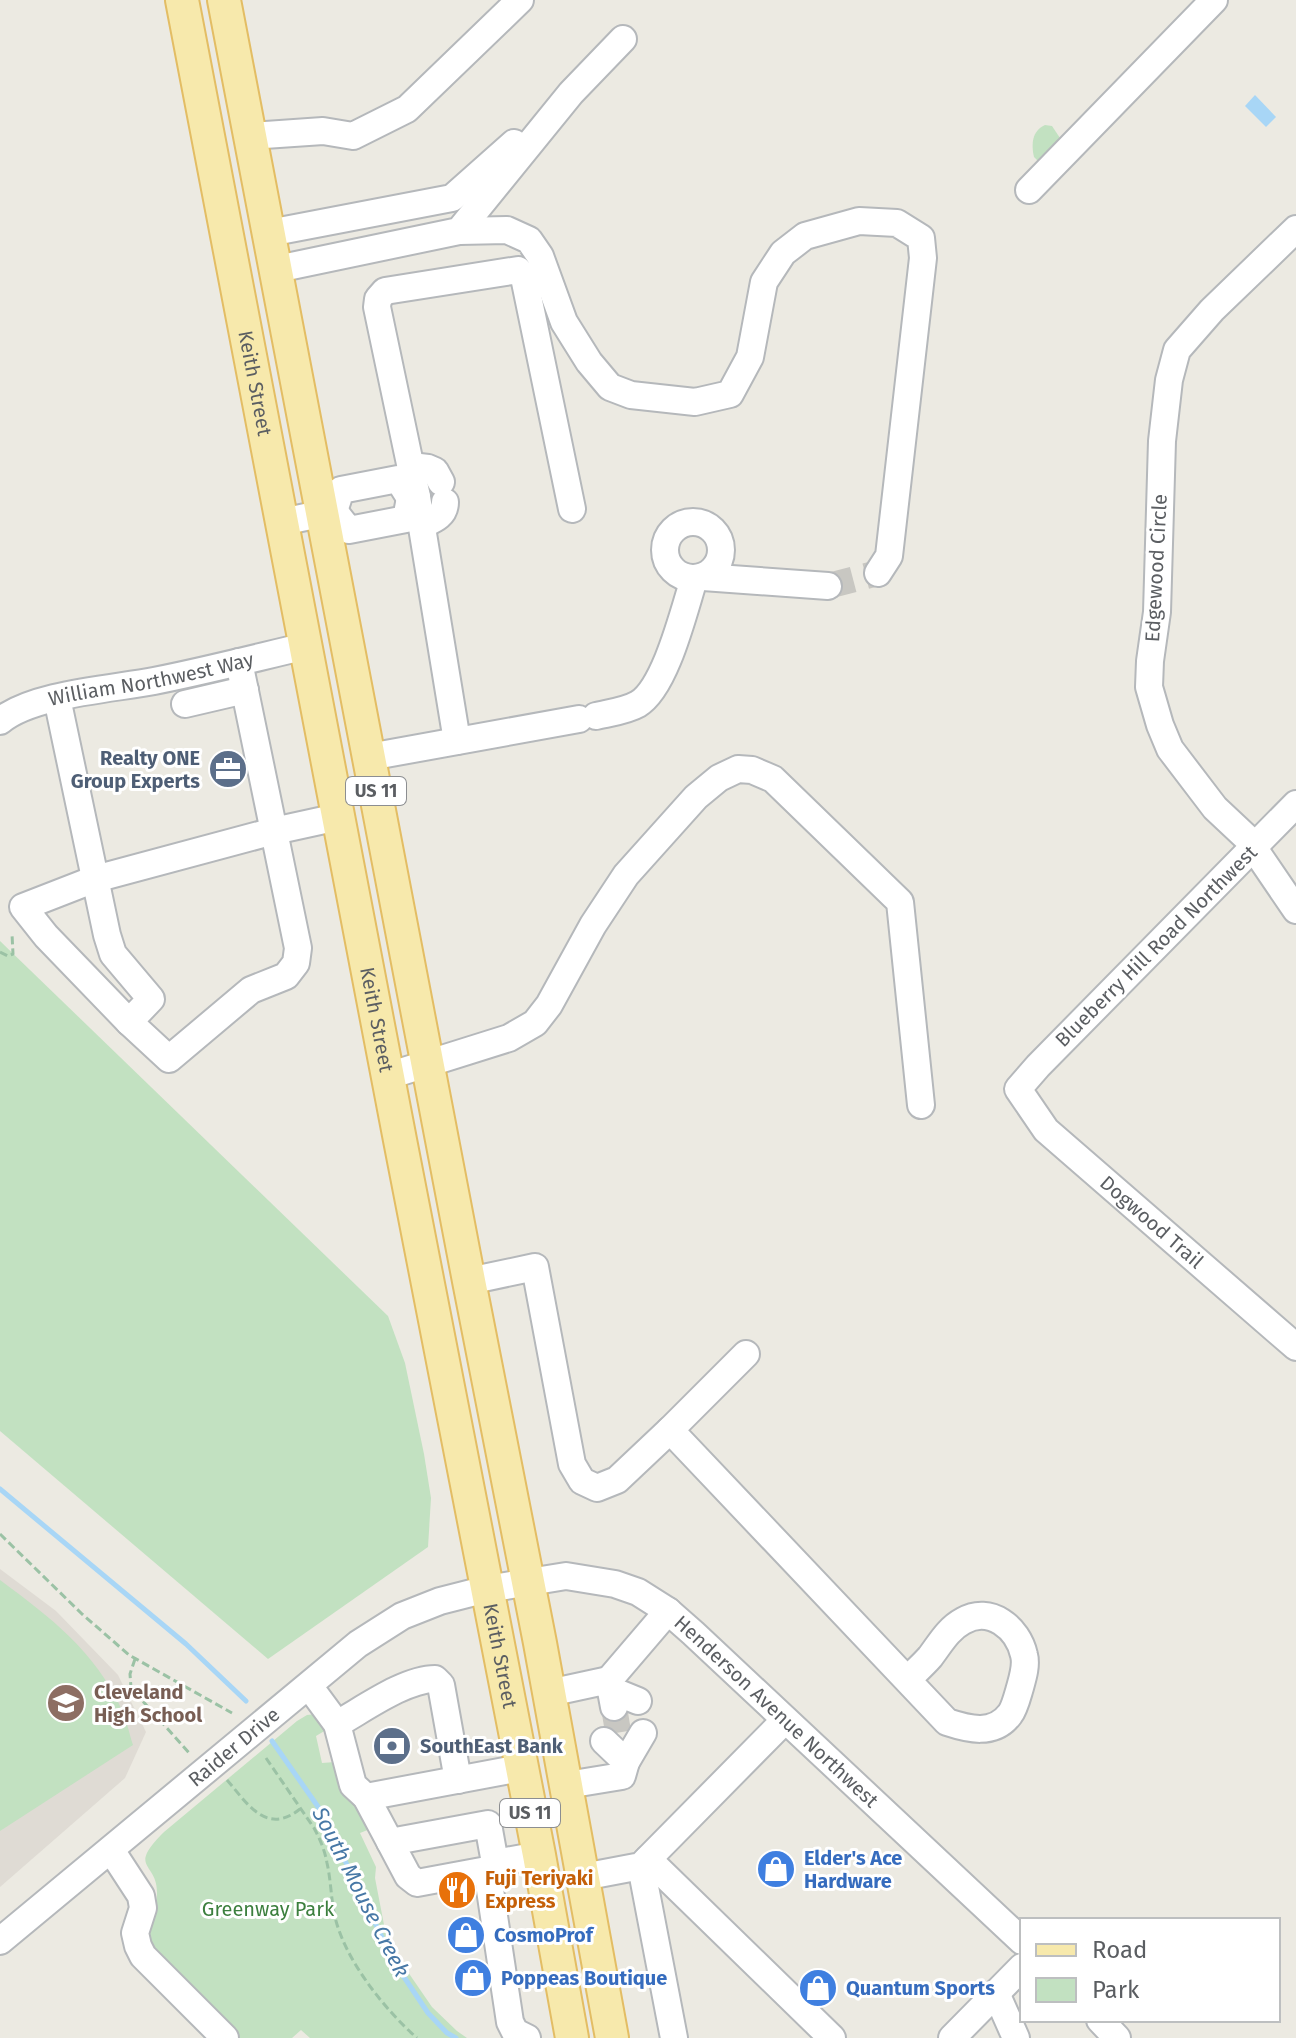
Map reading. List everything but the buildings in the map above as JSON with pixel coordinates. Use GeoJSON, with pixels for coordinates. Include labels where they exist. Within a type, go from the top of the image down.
{"type":"FeatureCollection","features":[{"type":"Feature","properties":{"kind":"main road","name":"Keith Street"},"geometry":{"type":"LineString","coordinates":[[182,0],[572,2038]]}},
{"type":"Feature","properties":{"kind":"main road","name":"Keith Street"},"geometry":{"type":"LineString","coordinates":[[224,0],[269,233],[329,512],[369,757],[567,1785],[612,2038]]}},
{"type":"Feature","properties":{"kind":"main road"},"geometry":{"type":"LineString","coordinates":[[223,211],[259,262],[277,269]]}},
{"type":"Feature","properties":{"kind":"main road"},"geometry":{"type":"LineString","coordinates":[[400,1140],[421,1176],[442,1271],[453,1278],[469,1281]]}},
{"type":"Feature","properties":{"kind":"street"},"geometry":{"type":"LineString","coordinates":[[251,136],[323,131],[353,136],[392,118],[407,109],[520,0]]}},
{"type":"Feature","properties":{"kind":"street"},"geometry":{"type":"LineString","coordinates":[[1029,190],[1214,0]]}},
{"type":"Feature","properties":{"kind":"street"},"geometry":{"type":"LineString","coordinates":[[269,233],[452,198],[571,93],[623,39]]}},
{"type":"Feature","properties":{"kind":"street"},"geometry":{"type":"LineString","coordinates":[[459,231],[571,93]]}},
{"type":"Feature","properties":{"kind":"street"},"geometry":{"type":"LineString","coordinates":[[277,269],[459,231],[507,230],[529,240],[540,256],[564,322],[589,362],[610,387],[631,395],[695,402],[730,394],[750,357],[764,282],[783,253],[805,236],[859,221],[897,223],[921,238],[923,258],[889,556],[878,573]]}},
{"type":"Feature","properties":{"kind":"street","name":"Edgewood Circle"},"geometry":{"type":"LineString","coordinates":[[1296,229],[1212,310],[1177,350],[1169,380],[1162,441],[1157,612],[1149,687],[1170,749],[1215,808],[1247,838],[1296,910]]}},
{"type":"Feature","properties":{"kind":"street"},"geometry":{"type":"LineString","coordinates":[[457,741],[422,525],[377,307],[378,299],[385,291],[518,270],[524,277],[572,509]]}},
{"type":"Feature","properties":{"kind":"street"},"geometry":{"type":"LineString","coordinates":[[411,466],[435,471],[443,492],[445,508],[438,518],[422,525]]}},
{"type":"Feature","properties":{"kind":"street"},"geometry":{"type":"LineString","coordinates":[[282,522],[329,512],[341,490],[398,479],[414,497]]}},
{"type":"Feature","properties":{"kind":"street"},"geometry":{"type":"LineString","coordinates":[[329,512],[349,530],[406,519],[414,497]]}},
{"type":"Feature","properties":{"kind":"street"},"geometry":{"type":"LineString","coordinates":[[369,757],[588,718],[639,704],[664,670],[698,578],[828,586]]}},
{"type":"Feature","properties":{"kind":"street","name":"William Northwest Way"},"geometry":{"type":"LineString","coordinates":[[0,721],[11,711],[44,700],[156,681],[306,646]]}},
{"type":"Feature","properties":{"kind":"street"},"geometry":{"type":"LineString","coordinates":[[239,662],[245,690],[274,831],[298,948],[296,963],[286,976],[251,990],[169,1059],[46,936],[23,907],[95,879],[274,831],[338,817]]}},
{"type":"Feature","properties":{"kind":"street"},"geometry":{"type":"LineString","coordinates":[[185,704],[245,690]]}},
{"type":"Feature","properties":{"kind":"street"},"geometry":{"type":"LineString","coordinates":[[57,698],[107,935],[113,954],[151,999],[129,1022]]}},
{"type":"Feature","properties":{"kind":"street"},"geometry":{"type":"LineString","coordinates":[[388,1076],[509,1038],[535,1023],[549,1005],[593,925],[626,875],[696,797],[719,778],[738,769],[752,770],[773,779],[900,902],[921,1105]]}},
{"type":"Feature","properties":{"kind":"street","name":"Blueberry Hill Road Northwest"},"geometry":{"type":"LineString","coordinates":[[1018,1089],[1296,804]]}},
{"type":"Feature","properties":{"kind":"street","name":"Dogwood Trail"},"geometry":{"type":"LineString","coordinates":[[1018,1089],[1046,1130],[1296,1347]]}},
{"type":"Feature","properties":{"kind":"street"},"geometry":{"type":"LineString","coordinates":[[469,1281],[535,1267],[572,1464],[582,1481],[597,1488],[617,1480],[746,1354]]}},
{"type":"Feature","properties":{"kind":"street"},"geometry":{"type":"LineString","coordinates":[[670,1430],[947,1722],[981,1730],[1002,1721],[1010,1714],[1023,1678],[1025,1657],[1019,1640],[1009,1626],[988,1616],[979,1616],[966,1619],[954,1627],[908,1679]]}},
{"type":"Feature","properties":{"kind":"street","name":"Henderson Avenue Northwest"},"geometry":{"type":"LineString","coordinates":[[487,1589],[566,1576],[615,1584],[638,1592],[668,1611],[1020,1939]]}},
{"type":"Feature","properties":{"kind":"street","name":"Raider Drive"},"geometry":{"type":"LineString","coordinates":[[0,1941],[358,1644],[402,1616],[440,1601],[487,1589]]}},
{"type":"Feature","properties":{"kind":"street"},"geometry":{"type":"LineString","coordinates":[[549,1693],[614,1698],[668,1611]]}},
{"type":"Feature","properties":{"kind":"street"},"geometry":{"type":"LineString","coordinates":[[337,1724],[410,1683],[435,1679],[441,1685],[458,1780]]}},
{"type":"Feature","properties":{"kind":"street"},"geometry":{"type":"LineString","coordinates":[[309,1686],[337,1724],[353,1785],[366,1797],[408,1876],[417,1883],[539,1855]]}},
{"type":"Feature","properties":{"kind":"street"},"geometry":{"type":"LineString","coordinates":[[583,1877],[645,1862],[785,1720]]}},
{"type":"Feature","properties":{"kind":"street"},"geometry":{"type":"LineString","coordinates":[[567,1785],[622,1776],[623,1743]]}},
{"type":"Feature","properties":{"kind":"street"},"geometry":{"type":"LineString","coordinates":[[366,1797],[521,1768]]}},
{"type":"Feature","properties":{"kind":"street"},"geometry":{"type":"LineString","coordinates":[[390,1842],[488,1824],[510,2022],[515,2032],[527,2038]]}},
{"type":"Feature","properties":{"kind":"street"},"geometry":{"type":"LineString","coordinates":[[111,1850],[141,1896],[143,1908],[135,1933],[143,1956],[225,2038]]}},
{"type":"Feature","properties":{"kind":"street"},"geometry":{"type":"LineString","coordinates":[[645,1862],[674,2038]]}},
{"type":"Feature","properties":{"kind":"street"},"geometry":{"type":"LineString","coordinates":[[645,1862],[832,2038]]}},
{"type":"Feature","properties":{"kind":"street"},"geometry":{"type":"LineString","coordinates":[[952,2038],[1020,1969]]}},
{"type":"Feature","properties":{"kind":"street"},"geometry":{"type":"LineString","coordinates":[[996,1993],[1016,2038]]}},
{"type":"Feature","properties":{"kind":"street"},"geometry":{"type":"LineString","coordinates":[[1102,2022],[1117,2038]]}},
{"type":"Feature","properties":{"kind":"path"},"geometry":{"type":"LineString","coordinates":[[0,952],[8,956],[13,954],[12,934]]}},
{"type":"Feature","properties":{"kind":"path"},"geometry":{"type":"LineString","coordinates":[[0,1534],[82,1614],[135,1659],[232,1713]]}},
{"type":"Feature","properties":{"kind":"path"},"geometry":{"type":"LineString","coordinates":[[135,1659],[130,1674],[131,1688],[188,1753],[227,1779],[264,1818],[280,1819],[300,1809]]}},
{"type":"Feature","properties":{"kind":"path"},"geometry":{"type":"LineString","coordinates":[[266,1758],[320,1841],[328,1863],[335,1918],[343,1940],[371,1987],[396,2019],[417,2038]]}},
{"type":"Feature","properties":{"kind":"shaded area","name":"Cleveland High School"},"geometry":{"type":"Polygon","coordinates":[[[0,1569],[56,1611],[118,1675],[146,1732],[125,1778],[0,1887],[0,1569]]]}},
{"type":"Feature","properties":{"kind":"green space"},"geometry":{"type":"Polygon","coordinates":[[[1045,125],[1052,126],[1060,138],[1039,162],[1034,157],[1033,143],[1037,131],[1045,125]]]}},
{"type":"Feature","properties":{"kind":"green space"},"geometry":{"type":"Polygon","coordinates":[[[0,941],[388,1316],[405,1363],[424,1454],[431,1498],[428,1547],[268,1659],[0,1431],[0,941]]]}},
{"type":"Feature","properties":{"kind":"green space","name":"Cleveland High School"},"geometry":{"type":"Polygon","coordinates":[[[0,1580],[70,1637],[99,1670],[124,1714],[133,1745],[0,1831],[0,1580]]]}},
{"type":"Feature","properties":{"kind":"green space","name":"Greenway Park"},"geometry":{"type":"Polygon","coordinates":[[[315,1714],[326,1730],[316,1736],[322,1763],[335,1762],[345,1795],[358,1806],[370,1829],[360,1833],[376,1867],[375,1878],[385,1930],[399,1959],[432,2007],[467,2038],[310,2038],[301,2030],[292,2038],[239,2038],[148,1950],[146,1945],[157,1894],[156,1883],[145,1860],[153,1844],[297,1721],[315,1714]]]}},
{"type":"Feature","properties":{"kind":"water"},"geometry":{"type":"Polygon","coordinates":[[[1255,95],[1276,117],[1266,127],[1245,106],[1255,95]]]}},
{"type":"Feature","properties":{"kind":"waterway","name":"South Mouse Creek"},"geometry":{"type":"LineString","coordinates":[[0,1489],[186,1644],[246,1701]]}},
{"type":"Feature","properties":{"kind":"waterway","name":"South Mouse Creek"},"geometry":{"type":"LineString","coordinates":[[272,1741],[321,1811],[394,1962],[428,2013],[456,2038]]}},
{"type":"Feature","properties":{"kind":"tunnel"},"geometry":{"type":"LineString","coordinates":[[828,586],[878,573]]}},
{"type":"Feature","properties":{"kind":"tunnel"},"geometry":{"type":"LineString","coordinates":[[614,1707],[619,1738]]}},
{"type":"Feature","properties":{"kind":"place","name":"Realty ONE Group Experts"},"geometry":{"type":"Point","coordinates":[228,769]}},
{"type":"Feature","properties":{"kind":"place","name":"Cleveland High School"},"geometry":{"type":"Point","coordinates":[66,1703]}},
{"type":"Feature","properties":{"kind":"place","name":"SouthEast Bank"},"geometry":{"type":"Point","coordinates":[392,1746]}},
{"type":"Feature","properties":{"kind":"place","name":"Elder's Ace Hardware"},"geometry":{"type":"Point","coordinates":[776,1869]}},
{"type":"Feature","properties":{"kind":"place","name":"Fuji Teriyaki Express"},"geometry":{"type":"Point","coordinates":[457,1890]}},
{"type":"Feature","properties":{"kind":"place","name":"CosmoProf"},"geometry":{"type":"Point","coordinates":[466,1935]}},
{"type":"Feature","properties":{"kind":"place","name":"Poppeas Boutique"},"geometry":{"type":"Point","coordinates":[473,1978]}},
{"type":"Feature","properties":{"kind":"place","name":"Quantum Sports"},"geometry":{"type":"Point","coordinates":[818,1988]}}]}
